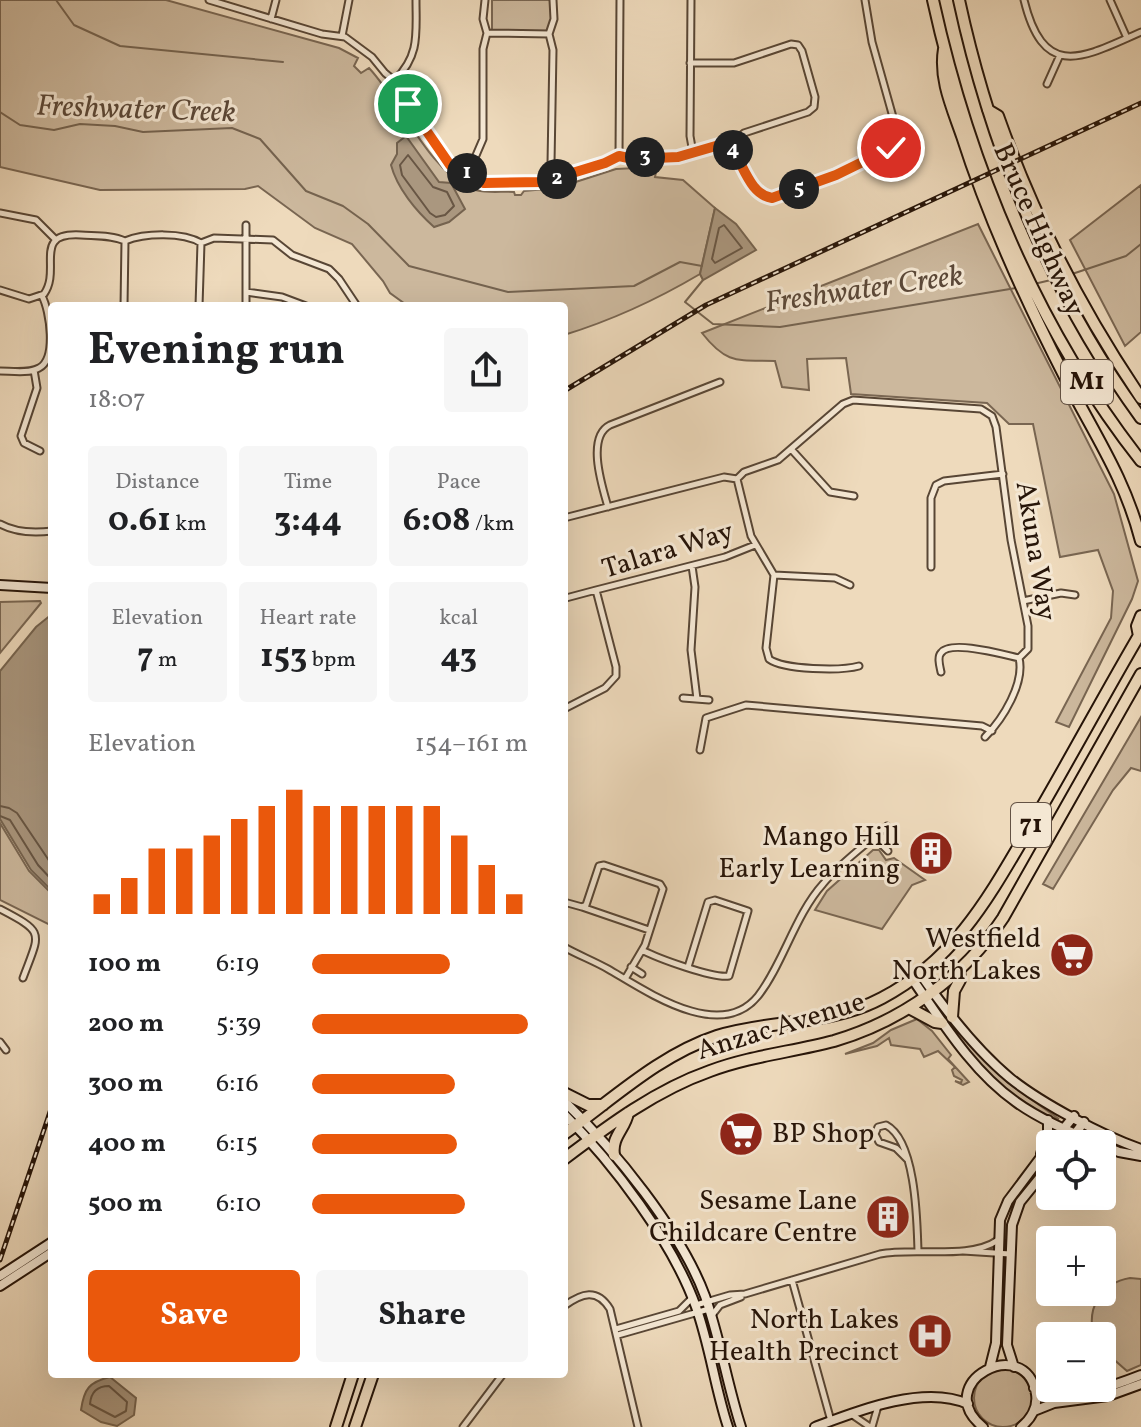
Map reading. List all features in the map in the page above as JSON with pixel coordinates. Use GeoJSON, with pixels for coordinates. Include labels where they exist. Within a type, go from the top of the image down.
{"type":"FeatureCollection","features":[{"type":"Feature","properties":{"kind":"highway","name":"Bruce Highway"},"geometry":{"type":"LineString","coordinates":[[933,0],[944,49],[976,154],[1015,261],[1034,300],[1141,461]]}},
{"type":"Feature","properties":{"kind":"highway","name":"Bruce Highway"},"geometry":{"type":"LineString","coordinates":[[959,0],[988,110],[1004,157],[1096,349],[1141,418]]}},
{"type":"Feature","properties":{"kind":"highway"},"geometry":{"type":"LineString","coordinates":[[1070,290],[1141,398]]}},
{"type":"Feature","properties":{"kind":"highway"},"geometry":{"type":"LineString","coordinates":[[1034,300],[1067,381],[1114,466],[1131,506],[1141,541]]}},
{"type":"Feature","properties":{"kind":"highway"},"geometry":{"type":"LineString","coordinates":[[1122,370],[1141,382]]}},
{"type":"Feature","properties":{"kind":"highway"},"geometry":{"type":"LineString","coordinates":[[1140,634],[1137,626],[1141,616]]}},
{"type":"Feature","properties":{"kind":"highway","name":"Anzac Avenue"},"geometry":{"type":"LineString","coordinates":[[568,1131],[668,1059],[697,1043],[748,1029],[841,1014],[869,1004],[917,977],[956,942],[1001,878],[1140,634]]}},
{"type":"Feature","properties":{"kind":"highway","name":"Anzac Avenue"},"geometry":{"type":"LineString","coordinates":[[568,1156],[628,1113],[673,1087],[757,1056],[822,1044],[854,1034],[909,1008],[959,970],[993,933],[1141,674]]}},
{"type":"Feature","properties":{"kind":"highway"},"geometry":{"type":"LineString","coordinates":[[1001,878],[1019,889]]}},
{"type":"Feature","properties":{"kind":"highway"},"geometry":{"type":"LineString","coordinates":[[909,1008],[935,1022],[947,1020],[954,989],[960,980],[959,970]]}},
{"type":"Feature","properties":{"kind":"highway"},"geometry":{"type":"LineString","coordinates":[[568,1095],[588,1105],[603,1105]]}},
{"type":"Feature","properties":{"kind":"highway"},"geometry":{"type":"LineString","coordinates":[[614,1155],[614,1141],[626,1124],[628,1113]]}},
{"type":"Feature","properties":{"kind":"highway"},"geometry":{"type":"LineString","coordinates":[[336,1427],[352,1378]]}},
{"type":"Feature","properties":{"kind":"highway"},"geometry":{"type":"LineString","coordinates":[[355,1427],[372,1378]]}},
{"type":"Feature","properties":{"kind":"main road"},"geometry":{"type":"LineString","coordinates":[[0,588],[48,590]]}},
{"type":"Feature","properties":{"kind":"main road"},"geometry":{"type":"LineString","coordinates":[[917,977],[947,1020],[963,1050],[998,1087],[1015,1102],[1068,1130]]}},
{"type":"Feature","properties":{"kind":"main road"},"geometry":{"type":"LineString","coordinates":[[947,1020],[1010,1077],[1084,1122],[1141,1149]]}},
{"type":"Feature","properties":{"kind":"main road"},"geometry":{"type":"LineString","coordinates":[[568,1106],[580,1123],[614,1155],[680,1245],[709,1309],[741,1427]]}},
{"type":"Feature","properties":{"kind":"main road"},"geometry":{"type":"LineString","coordinates":[[568,1116],[580,1123]]}},
{"type":"Feature","properties":{"kind":"main road"},"geometry":{"type":"LineString","coordinates":[[1064,1128],[1074,1116]]}},
{"type":"Feature","properties":{"kind":"main road"},"geometry":{"type":"LineString","coordinates":[[1048,1120],[1048,1130]]}},
{"type":"Feature","properties":{"kind":"main road"},"geometry":{"type":"LineString","coordinates":[[1077,1130],[1084,1122]]}},
{"type":"Feature","properties":{"kind":"main road"},"geometry":{"type":"LineString","coordinates":[[594,1137],[668,1250],[695,1305],[728,1427]]}},
{"type":"Feature","properties":{"kind":"main road"},"geometry":{"type":"LineString","coordinates":[[1116,1151],[1141,1156]]}},
{"type":"Feature","properties":{"kind":"main road"},"geometry":{"type":"LineString","coordinates":[[990,1367],[996,1343],[1000,1220],[1005,1206],[1036,1162]]}},
{"type":"Feature","properties":{"kind":"main road"},"geometry":{"type":"LineString","coordinates":[[1014,1367],[1007,1345],[1012,1225],[1017,1209],[1036,1184]]}},
{"type":"Feature","properties":{"kind":"main road"},"geometry":{"type":"LineString","coordinates":[[0,1276],[48,1245]]}},
{"type":"Feature","properties":{"kind":"main road"},"geometry":{"type":"LineString","coordinates":[[0,1286],[48,1255]]}},
{"type":"Feature","properties":{"kind":"main road"},"geometry":{"type":"LineString","coordinates":[[983,1427],[975,1420],[968,1404],[969,1390],[977,1376],[990,1367],[1002,1365],[1014,1367],[1027,1375],[1034,1388],[1034,1411],[1021,1427]]}},
{"type":"Feature","properties":{"kind":"main road"},"geometry":{"type":"LineString","coordinates":[[1034,1388],[1050,1395],[1065,1395],[1103,1388],[1141,1375]]}},
{"type":"Feature","properties":{"kind":"main road"},"geometry":{"type":"LineString","coordinates":[[1034,1411],[1054,1403],[1108,1396],[1141,1384]]}},
{"type":"Feature","properties":{"kind":"main road"},"geometry":{"type":"LineString","coordinates":[[951,1398],[969,1390]]}},
{"type":"Feature","properties":{"kind":"main road"},"geometry":{"type":"LineString","coordinates":[[815,1427],[878,1405],[915,1399],[951,1398],[968,1404]]}},
{"type":"Feature","properties":{"kind":"street"},"geometry":{"type":"LineString","coordinates":[[209,0],[325,35],[342,36],[372,57],[395,80],[401,97],[450,165],[479,182],[554,180],[619,156],[633,159],[675,157],[718,144],[729,145],[742,134],[808,112],[814,107],[815,97],[798,45],[791,44],[734,63],[690,63]]}},
{"type":"Feature","properties":{"kind":"street"},"geometry":{"type":"LineString","coordinates":[[271,19],[276,0]]}},
{"type":"Feature","properties":{"kind":"street"},"geometry":{"type":"LineString","coordinates":[[342,36],[349,0]]}},
{"type":"Feature","properties":{"kind":"street"},"geometry":{"type":"LineString","coordinates":[[395,80],[414,53],[416,0]]}},
{"type":"Feature","properties":{"kind":"street"},"geometry":{"type":"LineString","coordinates":[[468,174],[483,139],[483,49],[487,33],[483,19],[485,0]]}},
{"type":"Feature","properties":{"kind":"street"},"geometry":{"type":"LineString","coordinates":[[553,0],[554,21],[549,34],[553,47],[551,163],[554,180]]}},
{"type":"Feature","properties":{"kind":"street"},"geometry":{"type":"LineString","coordinates":[[619,156],[620,0]]}},
{"type":"Feature","properties":{"kind":"street"},"geometry":{"type":"LineString","coordinates":[[691,0],[690,140],[693,153]]}},
{"type":"Feature","properties":{"kind":"street"},"geometry":{"type":"LineString","coordinates":[[729,145],[742,171],[761,194],[772,198],[836,175],[896,144],[898,135],[872,42],[865,0]]}},
{"type":"Feature","properties":{"kind":"street"},"geometry":{"type":"LineString","coordinates":[[1024,0],[1037,35],[1060,55],[1090,55],[1141,32]]}},
{"type":"Feature","properties":{"kind":"street"},"geometry":{"type":"LineString","coordinates":[[1110,0],[1127,38]]}},
{"type":"Feature","properties":{"kind":"street"},"geometry":{"type":"LineString","coordinates":[[487,33],[549,34]]}},
{"type":"Feature","properties":{"kind":"street"},"geometry":{"type":"LineString","coordinates":[[1047,84],[1060,55]]}},
{"type":"Feature","properties":{"kind":"street"},"geometry":{"type":"LineString","coordinates":[[0,213],[36,220],[56,240]]}},
{"type":"Feature","properties":{"kind":"street"},"geometry":{"type":"LineString","coordinates":[[246,225],[246,302]]}},
{"type":"Feature","properties":{"kind":"street"},"geometry":{"type":"LineString","coordinates":[[0,290],[29,299],[42,296],[49,285],[50,249],[56,240],[68,234],[116,237],[125,241],[140,237],[189,237],[201,243]]}},
{"type":"Feature","properties":{"kind":"street"},"geometry":{"type":"LineString","coordinates":[[201,243],[211,238],[273,240],[292,255],[329,269],[354,302]]}},
{"type":"Feature","properties":{"kind":"street"},"geometry":{"type":"LineString","coordinates":[[124,302],[125,241]]}},
{"type":"Feature","properties":{"kind":"street"},"geometry":{"type":"LineString","coordinates":[[199,302],[201,243]]}},
{"type":"Feature","properties":{"kind":"street"},"geometry":{"type":"LineString","coordinates":[[246,292],[273,295],[294,302]]}},
{"type":"Feature","properties":{"kind":"street"},"geometry":{"type":"LineString","coordinates":[[42,296],[48,311]]}},
{"type":"Feature","properties":{"kind":"street"},"geometry":{"type":"LineString","coordinates":[[0,371],[34,370],[43,366],[48,357]]}},
{"type":"Feature","properties":{"kind":"street"},"geometry":{"type":"LineString","coordinates":[[34,370],[37,388],[21,436],[24,443],[40,451]]}},
{"type":"Feature","properties":{"kind":"street"},"geometry":{"type":"LineString","coordinates":[[608,507],[599,471],[600,432],[610,425],[720,382]]}},
{"type":"Feature","properties":{"kind":"street","name":"Akuna Way"},"geometry":{"type":"LineString","coordinates":[[791,449],[843,404],[853,400],[974,408],[992,416],[1029,644],[1027,651],[1019,658],[1021,670],[1006,709],[985,737]]}},
{"type":"Feature","properties":{"kind":"street"},"geometry":{"type":"LineString","coordinates":[[568,517],[724,477],[737,479],[747,471],[774,462],[791,449],[830,492],[854,496]]}},
{"type":"Feature","properties":{"kind":"street"},"geometry":{"type":"LineString","coordinates":[[931,567],[931,498],[936,485],[944,481],[1003,474]]}},
{"type":"Feature","properties":{"kind":"street"},"geometry":{"type":"LineString","coordinates":[[737,479],[755,545],[774,575],[766,648],[769,659],[780,664],[843,670],[859,666]]}},
{"type":"Feature","properties":{"kind":"street"},"geometry":{"type":"LineString","coordinates":[[0,524],[13,530],[48,532]]}},
{"type":"Feature","properties":{"kind":"street","name":"Talara Way"},"geometry":{"type":"LineString","coordinates":[[568,707],[605,688],[616,676],[596,590],[725,557],[755,545]]}},
{"type":"Feature","properties":{"kind":"street"},"geometry":{"type":"LineString","coordinates":[[692,566],[695,587],[691,650],[697,699]]}},
{"type":"Feature","properties":{"kind":"street"},"geometry":{"type":"LineString","coordinates":[[774,575],[835,578],[850,585]]}},
{"type":"Feature","properties":{"kind":"street"},"geometry":{"type":"LineString","coordinates":[[568,597],[596,590]]}},
{"type":"Feature","properties":{"kind":"street"},"geometry":{"type":"LineString","coordinates":[[1023,601],[1061,593],[1075,595]]}},
{"type":"Feature","properties":{"kind":"street"},"geometry":{"type":"LineString","coordinates":[[941,672],[940,653],[950,648],[974,648],[1019,658]]}},
{"type":"Feature","properties":{"kind":"street"},"geometry":{"type":"LineString","coordinates":[[683,698],[709,700]]}},
{"type":"Feature","properties":{"kind":"street"},"geometry":{"type":"LineString","coordinates":[[700,750],[706,718],[746,705],[982,726],[992,731]]}},
{"type":"Feature","properties":{"kind":"street"},"geometry":{"type":"LineString","coordinates":[[568,949],[646,992],[693,1013],[739,1010],[759,995],[808,903],[823,883],[887,826]]}},
{"type":"Feature","properties":{"kind":"street"},"geometry":{"type":"LineString","coordinates":[[874,837],[888,851]]}},
{"type":"Feature","properties":{"kind":"street"},"geometry":{"type":"LineString","coordinates":[[582,907],[586,905],[599,866],[660,884],[663,889],[642,950],[625,979]]}},
{"type":"Feature","properties":{"kind":"street"},"geometry":{"type":"LineString","coordinates":[[642,950],[654,957],[688,967],[723,977],[729,976],[748,911],[715,900],[708,902],[688,967]]}},
{"type":"Feature","properties":{"kind":"street"},"geometry":{"type":"LineString","coordinates":[[568,903],[649,930]]}},
{"type":"Feature","properties":{"kind":"street"},"geometry":{"type":"LineString","coordinates":[[0,909],[29,924],[36,934],[23,978]]}},
{"type":"Feature","properties":{"kind":"street"},"geometry":{"type":"LineString","coordinates":[[631,967],[642,974]]}},
{"type":"Feature","properties":{"kind":"street"},"geometry":{"type":"LineString","coordinates":[[0,1042],[6,1050]]}},
{"type":"Feature","properties":{"kind":"street"},"geometry":{"type":"LineString","coordinates":[[907,1159],[896,1148],[877,1140],[875,1132],[878,1127],[886,1125],[893,1129],[907,1159],[912,1177],[918,1251]]}},
{"type":"Feature","properties":{"kind":"street"},"geometry":{"type":"LineString","coordinates":[[709,1309],[745,1294],[880,1254],[961,1250],[988,1246],[998,1240]]}},
{"type":"Feature","properties":{"kind":"street"},"geometry":{"type":"LineString","coordinates":[[961,1250],[1010,1254]]}},
{"type":"Feature","properties":{"kind":"street"},"geometry":{"type":"LineString","coordinates":[[792,1280],[831,1421]]}},
{"type":"Feature","properties":{"kind":"street"},"geometry":{"type":"LineString","coordinates":[[568,1304],[586,1294],[598,1296],[610,1309],[638,1427]]}},
{"type":"Feature","properties":{"kind":"street"},"geometry":{"type":"LineString","coordinates":[[617,1332],[695,1305],[709,1309],[718,1307],[745,1294]]}},
{"type":"Feature","properties":{"kind":"street"},"geometry":{"type":"LineString","coordinates":[[617,1332],[695,1305]]}},
{"type":"Feature","properties":{"kind":"street"},"geometry":{"type":"LineString","coordinates":[[463,1427],[500,1378]]}},
{"type":"Feature","properties":{"kind":"street"},"geometry":{"type":"LineString","coordinates":[[851,1414],[871,1427],[878,1405]]}},
{"type":"Feature","properties":{"kind":"shaded area"},"geometry":{"type":"Polygon","coordinates":[[[0,0],[166,0],[339,48],[358,58],[354,66],[361,73],[369,68],[441,166],[455,179],[475,190],[521,195],[524,191],[557,188],[616,169],[657,167],[655,177],[683,180],[715,208],[700,274],[634,309],[568,334],[568,302],[402,302],[390,293],[352,244],[315,228],[258,186],[245,189],[100,190],[0,167],[0,0]]]}},
{"type":"Feature","properties":{"kind":"shaded area"},"geometry":{"type":"Polygon","coordinates":[[[492,0],[552,0],[552,27],[549,31],[492,34],[492,0]]]}},
{"type":"Feature","properties":{"kind":"shaded area"},"geometry":{"type":"Polygon","coordinates":[[[1141,185],[1141,332],[1125,346],[1070,240],[1141,185]]]}},
{"type":"Feature","properties":{"kind":"shaded area"},"geometry":{"type":"Polygon","coordinates":[[[978,224],[1114,494],[1138,581],[1069,727],[1056,722],[1111,618],[1113,591],[1098,550],[1060,557],[1033,424],[1009,424],[987,403],[851,394],[846,358],[807,359],[809,390],[782,387],[775,361],[726,356],[702,333],[978,224]]]}},
{"type":"Feature","properties":{"kind":"shaded area"},"geometry":{"type":"Polygon","coordinates":[[[0,602],[41,603],[0,653],[0,602]]]}},
{"type":"Feature","properties":{"kind":"shaded area"},"geometry":{"type":"Polygon","coordinates":[[[1141,717],[1141,771],[1131,768],[1113,790],[1053,889],[1043,884],[1141,717]]]}},
{"type":"Feature","properties":{"kind":"shaded area"},"geometry":{"type":"Polygon","coordinates":[[[0,823],[29,871],[48,890],[48,924],[0,900],[0,823]]]}},
{"type":"Feature","properties":{"kind":"shaded area"},"geometry":{"type":"Polygon","coordinates":[[[873,850],[879,850],[886,860],[894,858],[925,880],[912,885],[882,929],[815,910],[827,891],[873,850]]]}},
{"type":"Feature","properties":{"kind":"shaded area"},"geometry":{"type":"Polygon","coordinates":[[[936,1002],[969,1044],[1008,1083],[1059,1119],[1022,1103],[988,1073],[958,1038],[934,1004],[936,1002]]]}},
{"type":"Feature","properties":{"kind":"shaded area"},"geometry":{"type":"Polygon","coordinates":[[[917,1019],[932,1031],[951,1055],[948,1059],[969,1082],[963,1085],[955,1081],[961,1083],[962,1080],[954,1076],[952,1070],[955,1067],[938,1051],[924,1057],[920,1049],[891,1045],[889,1038],[877,1046],[845,1054],[917,1019]]]}},
{"type":"Feature","properties":{"kind":"shaded area"},"geometry":{"type":"Polygon","coordinates":[[[1141,1279],[1141,1365],[1127,1371],[1116,1361],[1116,1322],[1092,1322],[1094,1306],[1116,1306],[1116,1283],[1141,1279]]]}},
{"type":"Feature","properties":{"kind":"shaded area"},"geometry":{"type":"Polygon","coordinates":[[[1003,1369],[1023,1378],[1032,1398],[1023,1418],[1003,1427],[983,1418],[974,1398],[983,1378],[1003,1369]]]}},
{"type":"Feature","properties":{"kind":"water"},"geometry":{"type":"Polygon","coordinates":[[[406,136],[439,182],[451,183],[465,209],[449,222],[434,227],[402,191],[391,165],[397,154],[397,143],[406,136]]]}},
{"type":"Feature","properties":{"kind":"water"},"geometry":{"type":"Polygon","coordinates":[[[715,208],[736,224],[756,250],[703,280],[700,274],[715,208]]]}},
{"type":"Feature","properties":{"kind":"water"},"geometry":{"type":"Polygon","coordinates":[[[48,617],[48,887],[31,870],[0,819],[0,671],[36,627],[48,617]]]}},
{"type":"Feature","properties":{"kind":"water"},"geometry":{"type":"Polygon","coordinates":[[[111,1378],[136,1398],[134,1415],[117,1426],[101,1422],[81,1410],[84,1397],[97,1381],[111,1378]]]}},
{"type":"Feature","properties":{"kind":"waterway","name":"Freshwater Creek"},"geometry":{"type":"LineString","coordinates":[[56,0],[74,25],[120,46],[283,62]]}},
{"type":"Feature","properties":{"kind":"waterway","name":"Freshwater Creek"},"geometry":{"type":"LineString","coordinates":[[0,112],[20,125],[54,130],[80,124],[115,126],[143,132],[232,128],[260,139],[306,191],[343,206],[368,224],[409,266],[508,292],[634,286],[680,262],[702,266]]}},
{"type":"Feature","properties":{"kind":"waterway","name":"Freshwater Creek"},"geometry":{"type":"LineString","coordinates":[[1072,274],[1126,256],[1141,244]]}},
{"type":"Feature","properties":{"kind":"waterway","name":"Freshwater Creek"},"geometry":{"type":"LineString","coordinates":[[703,280],[685,302],[713,324],[780,327],[1016,288]]}},
{"type":"Feature","properties":{"kind":"waterway","name":"Freshwater Creek"},"geometry":{"type":"LineString","coordinates":[[1034,284],[1051,280]]}},
{"type":"Feature","properties":{"kind":"railway"},"geometry":{"type":"LineString","coordinates":[[568,389],[706,305],[1141,103]]}},
{"type":"Feature","properties":{"kind":"railway"},"geometry":{"type":"LineString","coordinates":[[0,1260],[48,1118]]}},
{"type":"Feature","properties":{"kind":"place","name":"Mango Hill Early Learning"},"geometry":{"type":"Point","coordinates":[931,853]}},
{"type":"Feature","properties":{"kind":"place","name":"Westfield North Lakes"},"geometry":{"type":"Point","coordinates":[1072,955]}},
{"type":"Feature","properties":{"kind":"place","name":"BP Shop"},"geometry":{"type":"Point","coordinates":[741,1134]}},
{"type":"Feature","properties":{"kind":"place","name":"Sesame Lane Childcare Centre"},"geometry":{"type":"Point","coordinates":[888,1217]}},
{"type":"Feature","properties":{"kind":"place","name":"North Lakes Health Precinct"},"geometry":{"type":"Point","coordinates":[930,1336]}},
{"type":"Feature","properties":{"kind":"route"},"geometry":{"type":"LineString","coordinates":[[408,104],[450,165],[484,183],[543,182],[619,156],[633,159],[678,157],[726,143],[732,148],[742,171],[761,194],[772,198],[836,175],[891,148]]}}]}
